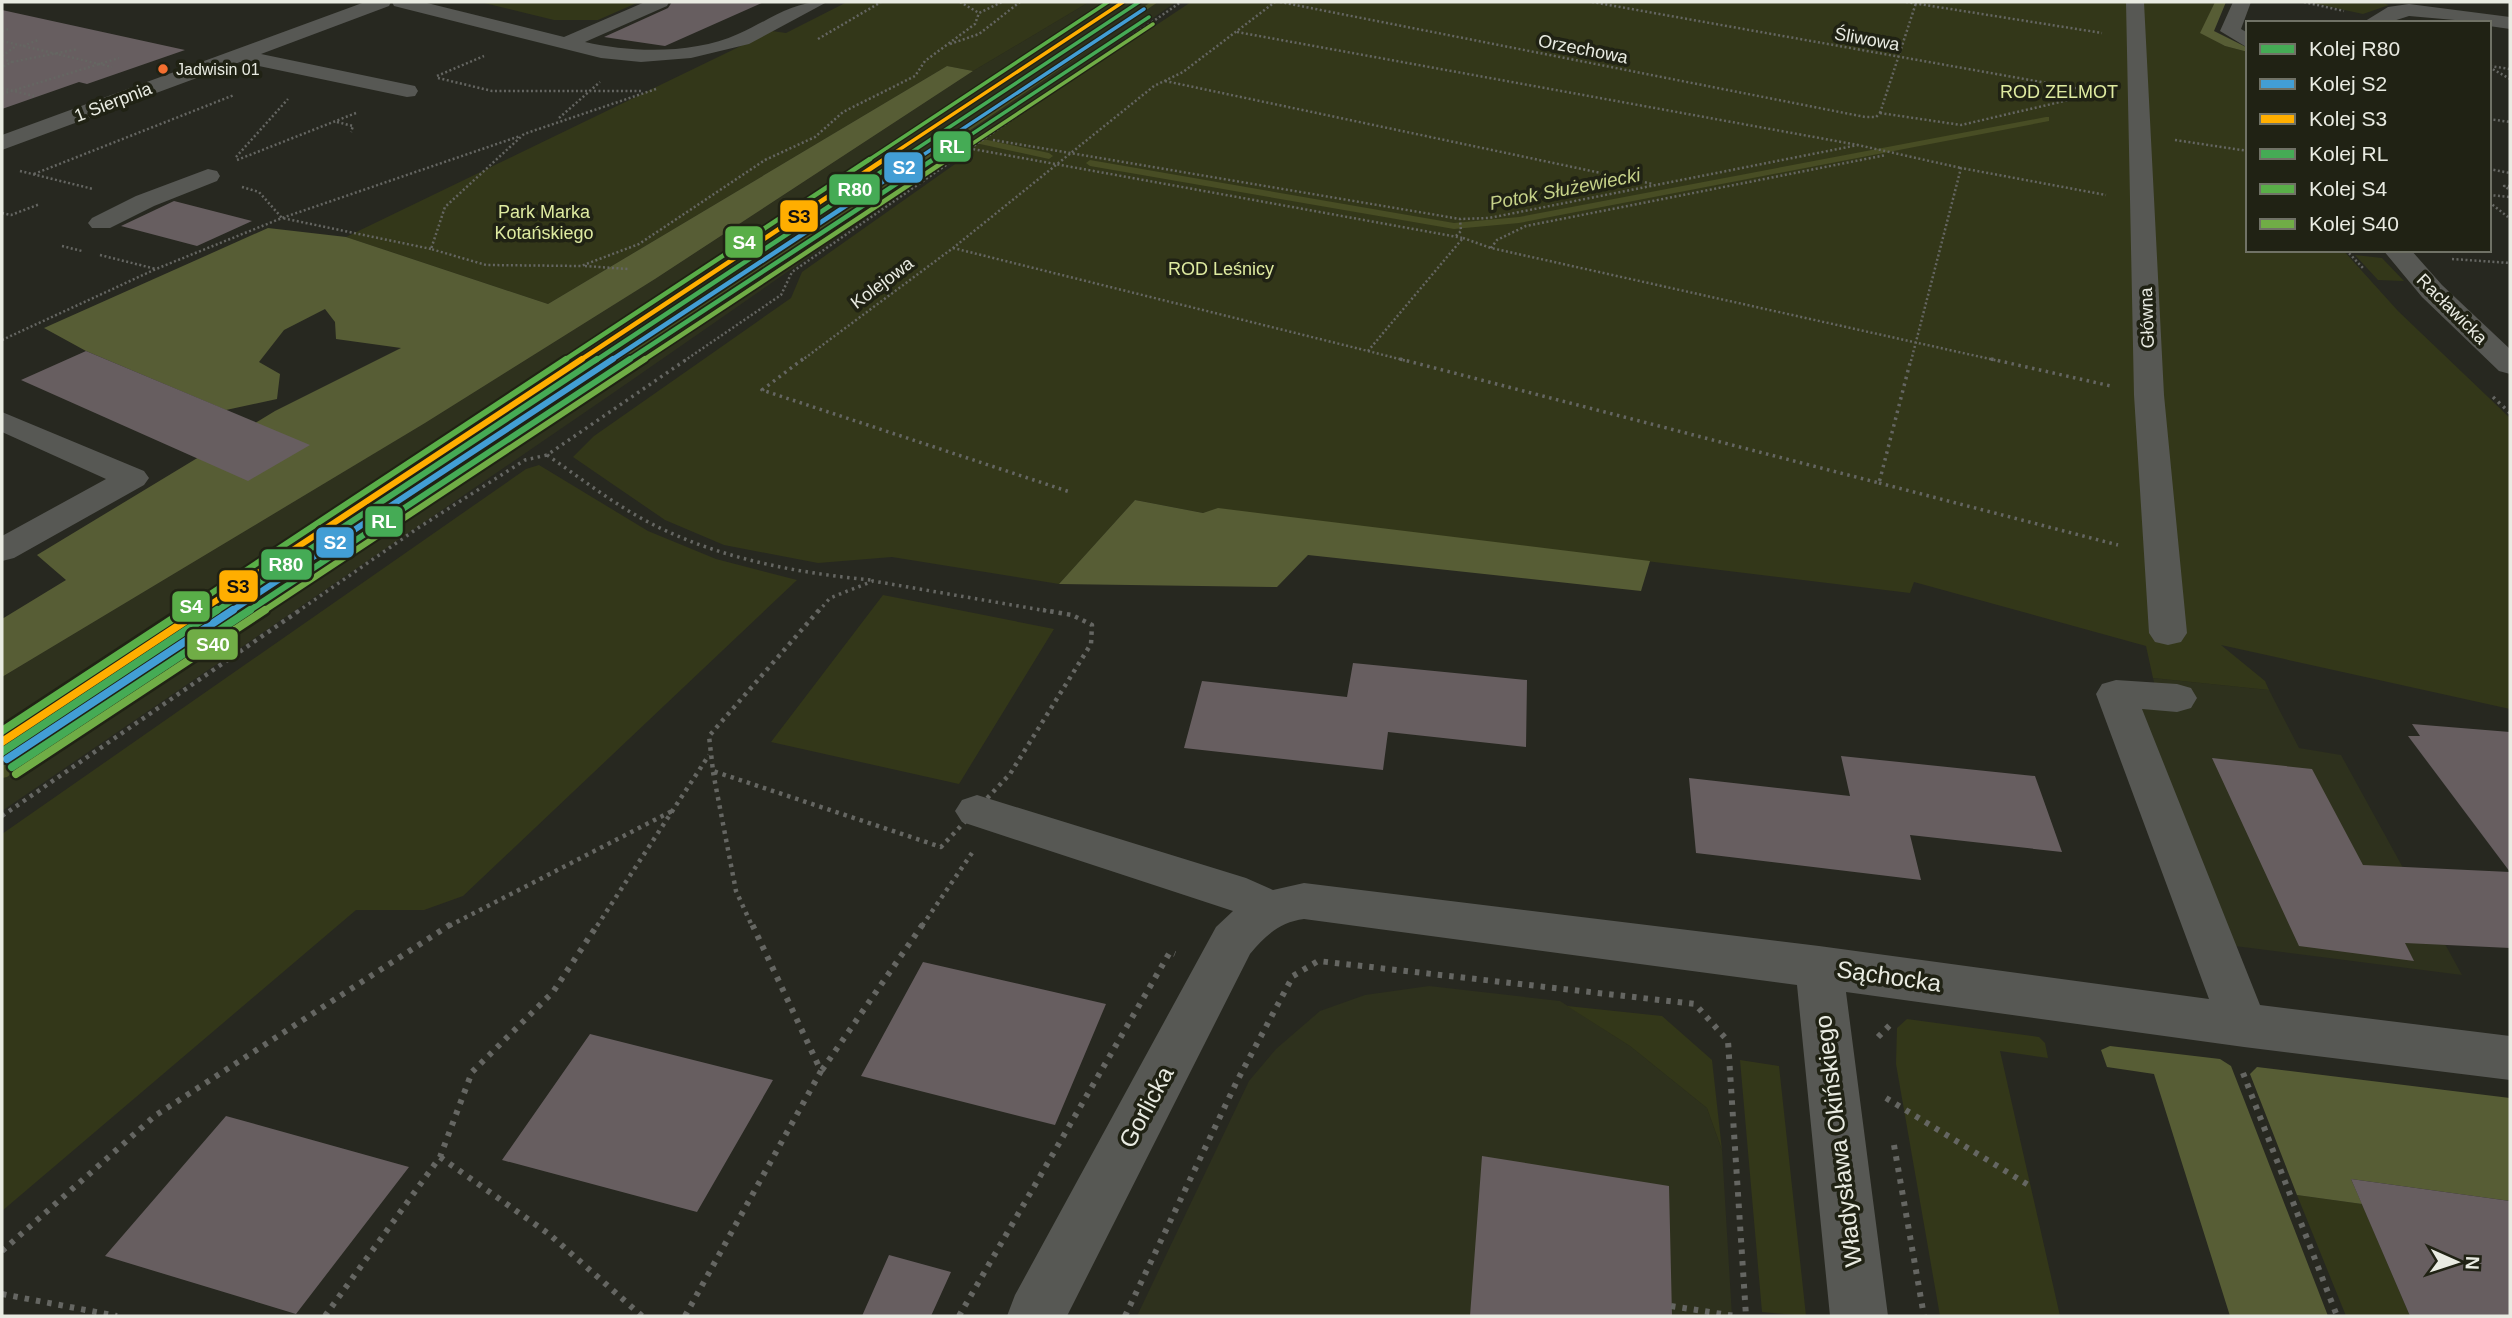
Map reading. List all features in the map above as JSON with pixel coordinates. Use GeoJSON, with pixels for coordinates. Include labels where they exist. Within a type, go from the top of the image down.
{"type":"FeatureCollection","features":[{"type":"Feature","properties":{"kind":"street","name":"1 Sierpnia"},"geometry":{"type":"LineString","coordinates":[[2,143],[382,2]]}},
{"type":"Feature","properties":{"kind":"street"},"geometry":{"type":"LineString","coordinates":[[401,2],[621,55],[691,52],[742,40],[818,2]]}},
{"type":"Feature","properties":{"kind":"street"},"geometry":{"type":"LineString","coordinates":[[566,43],[660,2]]}},
{"type":"Feature","properties":{"kind":"street","name":"Główna"},"geometry":{"type":"LineString","coordinates":[[2135,2],[2149,394],[2168,633]]}},
{"type":"Feature","properties":{"kind":"street"},"geometry":{"type":"LineString","coordinates":[[2241,3],[2230,31],[2246,41]]}},
{"type":"Feature","properties":{"kind":"street"},"geometry":{"type":"LineString","coordinates":[[2376,21],[2395,11],[2409,10],[2510,23]]}},
{"type":"Feature","properties":{"kind":"street"},"geometry":{"type":"LineString","coordinates":[[238,55],[407,91]]}},
{"type":"Feature","properties":{"kind":"street"},"geometry":{"type":"LineString","coordinates":[[101,223],[145,201],[220,180]]}},
{"type":"Feature","properties":{"kind":"street","name":"Racławicka"},"geometry":{"type":"LineString","coordinates":[[2398,252],[2432,291],[2510,365]]}},
{"type":"Feature","properties":{"kind":"street"},"geometry":{"type":"LineString","coordinates":[[2,421],[132,478],[2,550]]}},
{"type":"Feature","properties":{"kind":"street"},"geometry":{"type":"LineString","coordinates":[[2177,698],[2116,694],[2242,1046]]}},
{"type":"Feature","properties":{"kind":"street"},"geometry":{"type":"LineString","coordinates":[[987,814],[1246,896],[1268,909]]}},
{"type":"Feature","properties":{"kind":"street","name":"Sąchocka"},"geometry":{"type":"LineString","coordinates":[[1268,909],[1282,903],[1304,901],[1818,966],[2242,1046],[2510,1058]]}},
{"type":"Feature","properties":{"kind":"street","name":"Gorlicka"},"geometry":{"type":"LineString","coordinates":[[1036,1316],[1233,941],[1268,909]]}},
{"type":"Feature","properties":{"kind":"street","name":"Władysława Okińskiego"},"geometry":{"type":"LineString","coordinates":[[1818,966],[1859,1316]]}},
{"type":"Feature","properties":{"kind":"path"},"geometry":{"type":"LineString","coordinates":[[815,40],[834,32],[881,2]]}},
{"type":"Feature","properties":{"kind":"path"},"geometry":{"type":"LineString","coordinates":[[960,2],[979,13]]}},
{"type":"Feature","properties":{"kind":"path"},"geometry":{"type":"LineString","coordinates":[[581,266],[639,244],[677,222],[710,194],[754,167],[815,137],[843,112],[915,76],[925,61],[975,24],[979,13],[1002,2]]}},
{"type":"Feature","properties":{"kind":"path"},"geometry":{"type":"LineString","coordinates":[[948,44],[959,43],[990,26],[1020,2]]}},
{"type":"Feature","properties":{"kind":"path"},"geometry":{"type":"LineString","coordinates":[[2,816],[429,521],[525,460],[547,455],[780,295],[792,272],[966,148],[1181,2]]}},
{"type":"Feature","properties":{"kind":"path","name":"Kolejowa"},"geometry":{"type":"LineString","coordinates":[[1070,492],[762,390],[953,248],[1164,81],[1183,72],[1278,2]]}},
{"type":"Feature","properties":{"kind":"path","name":"Orzechowa"},"geometry":{"type":"LineString","coordinates":[[1278,2],[1865,117],[1876,117],[1880,113],[1961,125],[2101,92]]}},
{"type":"Feature","properties":{"kind":"path","name":"Śliwowa"},"geometry":{"type":"LineString","coordinates":[[1592,2],[2101,92],[2138,95]]}},
{"type":"Feature","properties":{"kind":"path"},"geometry":{"type":"LineString","coordinates":[[1906,2],[2136,39]]}},
{"type":"Feature","properties":{"kind":"path"},"geometry":{"type":"LineString","coordinates":[[2304,2],[2352,13]]}},
{"type":"Feature","properties":{"kind":"path"},"geometry":{"type":"LineString","coordinates":[[1880,113],[1916,4]]}},
{"type":"Feature","properties":{"kind":"path"},"geometry":{"type":"LineString","coordinates":[[2,31],[8,29]]}},
{"type":"Feature","properties":{"kind":"path"},"geometry":{"type":"LineString","coordinates":[[1237,32],[1858,145],[1890,154],[2143,202]]}},
{"type":"Feature","properties":{"kind":"path"},"geometry":{"type":"LineString","coordinates":[[533,35],[434,77],[492,91],[648,91]]}},
{"type":"Feature","properties":{"kind":"path"},"geometry":{"type":"LineString","coordinates":[[2,58],[19,46],[38,40]]}},
{"type":"Feature","properties":{"kind":"path"},"geometry":{"type":"LineString","coordinates":[[2,41],[112,67]]}},
{"type":"Feature","properties":{"kind":"path"},"geometry":{"type":"LineString","coordinates":[[2,67],[12,62],[60,55],[78,49]]}},
{"type":"Feature","properties":{"kind":"path"},"geometry":{"type":"LineString","coordinates":[[2,58],[12,62]]}},
{"type":"Feature","properties":{"kind":"path"},"geometry":{"type":"LineString","coordinates":[[2,94],[119,58]]}},
{"type":"Feature","properties":{"kind":"path"},"geometry":{"type":"LineString","coordinates":[[2491,66],[2510,69]]}},
{"type":"Feature","properties":{"kind":"path"},"geometry":{"type":"LineString","coordinates":[[2491,67],[2510,79]]}},
{"type":"Feature","properties":{"kind":"path"},"geometry":{"type":"LineString","coordinates":[[33,174],[299,68]]}},
{"type":"Feature","properties":{"kind":"path"},"geometry":{"type":"LineString","coordinates":[[1164,81],[1657,184]]}},
{"type":"Feature","properties":{"kind":"path"},"geometry":{"type":"LineString","coordinates":[[2,341],[156,270],[282,218],[558,120],[661,87]]}},
{"type":"Feature","properties":{"kind":"path"},"geometry":{"type":"LineString","coordinates":[[231,163],[407,91]]}},
{"type":"Feature","properties":{"kind":"path"},"geometry":{"type":"LineString","coordinates":[[2101,92],[2138,95]]}},
{"type":"Feature","properties":{"kind":"path"},"geometry":{"type":"LineString","coordinates":[[2491,119],[2510,122]]}},
{"type":"Feature","properties":{"kind":"path"},"geometry":{"type":"LineString","coordinates":[[336,122],[353,126],[351,132]]}},
{"type":"Feature","properties":{"kind":"path"},"geometry":{"type":"LineString","coordinates":[[431,249],[445,207],[524,134]]}},
{"type":"Feature","properties":{"kind":"path"},"geometry":{"type":"LineString","coordinates":[[2140,135],[2246,151]]}},
{"type":"Feature","properties":{"kind":"path"},"geometry":{"type":"LineString","coordinates":[[993,140],[1460,219],[1489,218],[1858,145]]}},
{"type":"Feature","properties":{"kind":"path"},"geometry":{"type":"LineString","coordinates":[[966,148],[1455,237],[1491,248],[2149,394]]}},
{"type":"Feature","properties":{"kind":"path"},"geometry":{"type":"LineString","coordinates":[[1491,248],[1497,240],[1526,226],[1890,154]]}},
{"type":"Feature","properties":{"kind":"path"},"geometry":{"type":"LineString","coordinates":[[1878,483],[1961,168]]}},
{"type":"Feature","properties":{"kind":"path"},"geometry":{"type":"LineString","coordinates":[[2491,169],[2510,173]]}},
{"type":"Feature","properties":{"kind":"path"},"geometry":{"type":"LineString","coordinates":[[17,170],[94,190]]}},
{"type":"Feature","properties":{"kind":"path"},"geometry":{"type":"LineString","coordinates":[[220,180],[259,192],[282,218],[431,249],[486,265],[628,269]]}},
{"type":"Feature","properties":{"kind":"path"},"geometry":{"type":"LineString","coordinates":[[2491,195],[2510,197]]}},
{"type":"Feature","properties":{"kind":"path"},"geometry":{"type":"LineString","coordinates":[[2,213],[11,215],[40,204]]}},
{"type":"Feature","properties":{"kind":"path"},"geometry":{"type":"LineString","coordinates":[[2491,204],[2508,217]]}},
{"type":"Feature","properties":{"kind":"path"},"geometry":{"type":"LineString","coordinates":[[1455,237],[1461,231],[1460,219]]}},
{"type":"Feature","properties":{"kind":"path"},"geometry":{"type":"LineString","coordinates":[[1368,351],[1463,239]]}},
{"type":"Feature","properties":{"kind":"path"},"geometry":{"type":"LineString","coordinates":[[62,246],[156,270]]}},
{"type":"Feature","properties":{"kind":"path"},"geometry":{"type":"LineString","coordinates":[[953,248],[1368,351],[2162,557]]}},
{"type":"Feature","properties":{"kind":"path"},"geometry":{"type":"LineString","coordinates":[[2449,259],[2510,263]]}},
{"type":"Feature","properties":{"kind":"path"},"geometry":{"type":"LineString","coordinates":[[547,455],[655,525],[729,552],[828,577],[873,581],[1072,615],[1092,625],[1091,644],[987,814],[821,1071],[685,1316]]}},
{"type":"Feature","properties":{"kind":"path"},"geometry":{"type":"LineString","coordinates":[[821,1071],[736,891],[710,754],[709,736],[830,598],[873,581]]}},
{"type":"Feature","properties":{"kind":"path"},"geometry":{"type":"LineString","coordinates":[[325,1316],[440,1157],[472,1072],[553,992],[710,754]]}},
{"type":"Feature","properties":{"kind":"path"},"geometry":{"type":"LineString","coordinates":[[713,771],[941,846],[987,814]]}},
{"type":"Feature","properties":{"kind":"path"},"geometry":{"type":"LineString","coordinates":[[2,1251],[156,1115],[467,914],[672,811]]}},
{"type":"Feature","properties":{"kind":"path"},"geometry":{"type":"LineString","coordinates":[[958,1316],[1170,952],[1219,969]]}},
{"type":"Feature","properties":{"kind":"path"},"geometry":{"type":"LineString","coordinates":[[1125,1316],[1237,1081],[1293,976],[1318,961],[1695,1004],[1728,1041],[1746,1316]]}},
{"type":"Feature","properties":{"kind":"path"},"geometry":{"type":"LineString","coordinates":[[1878,1051],[1876,1039],[1894,1020]]}},
{"type":"Feature","properties":{"kind":"path"},"geometry":{"type":"LineString","coordinates":[[2242,1046],[2337,1316]]}},
{"type":"Feature","properties":{"kind":"path"},"geometry":{"type":"LineString","coordinates":[[1884,1086],[1888,1111]]}},
{"type":"Feature","properties":{"kind":"path"},"geometry":{"type":"LineString","coordinates":[[1886,1098],[2030,1186]]}},
{"type":"Feature","properties":{"kind":"path"},"geometry":{"type":"LineString","coordinates":[[1893,1139],[1924,1316]]}},
{"type":"Feature","properties":{"kind":"path"},"geometry":{"type":"LineString","coordinates":[[440,1157],[549,1234],[642,1316]]}},
{"type":"Feature","properties":{"kind":"path"},"geometry":{"type":"LineString","coordinates":[[2,1294],[117,1316]]}},
{"type":"Feature","properties":{"kind":"path"},"geometry":{"type":"LineString","coordinates":[[1671,1306],[1735,1316]]}},
{"type":"Feature","properties":{"kind":"shaded area"},"geometry":{"type":"Polygon","coordinates":[[[1089,2],[1176,2],[616,391],[2,811],[2,677],[425,423],[655,279],[973,71],[1089,2]]]}},
{"type":"Feature","properties":{"kind":"shaded area"},"geometry":{"type":"Polygon","coordinates":[[[2153,678],[2269,690],[2299,748],[2341,755],[2462,975],[2227,945],[2131,689],[2156,691],[2153,678]]]}},
{"type":"Feature","properties":{"kind":"shaded area"},"geometry":{"type":"Polygon","coordinates":[[[1429,986],[1560,1001],[1630,1046],[1707,1108],[1722,1150],[1732,1316],[1137,1316],[1249,1081],[1276,1049],[1320,1011],[1365,995],[1429,986]]]}},
{"type":"Feature","properties":{"kind":"green space"},"geometry":{"type":"Polygon","coordinates":[[[480,2],[639,2],[598,20],[554,20],[480,2]]]}},
{"type":"Feature","properties":{"kind":"green space","name":"Park Marka Kotańskiego"},"geometry":{"type":"Polygon","coordinates":[[[847,2],[1089,2],[973,71],[947,66],[548,304],[346,237],[772,31],[786,33],[847,2]]]}},
{"type":"Feature","properties":{"kind":"green space","name":"ROD Leśnicy"},"geometry":{"type":"Polygon","coordinates":[[[1191,2],[2215,2],[2201,33],[2225,46],[2246,51],[2246,252],[2345,252],[2398,311],[2510,418],[2510,709],[2221,645],[2265,681],[2269,690],[2153,678],[2146,646],[1914,582],[1910,593],[1218,509],[1203,513],[1135,500],[1059,584],[892,557],[818,563],[724,545],[665,520],[573,457],[594,436],[791,298],[802,272],[965,157],[968,150],[1191,2]]]}},
{"type":"Feature","properties":{"kind":"green space"},"geometry":{"type":"Polygon","coordinates":[[[2215,2],[2226,2],[2214,31],[2246,47],[2246,51],[2225,46],[2200,33],[2215,2]]]}},
{"type":"Feature","properties":{"kind":"green space"},"geometry":{"type":"Polygon","coordinates":[[[2308,2],[2380,2],[2389,5],[2363,14],[2308,2]]]}},
{"type":"Feature","properties":{"kind":"green space"},"geometry":{"type":"Polygon","coordinates":[[[947,66],[973,71],[655,279],[425,423],[2,677],[2,619],[66,580],[37,555],[275,411],[401,348],[336,339],[335,322],[325,309],[284,330],[259,362],[280,374],[277,399],[226,410],[86,351],[44,328],[268,228],[346,237],[548,304],[947,66]]]}},
{"type":"Feature","properties":{"kind":"green space"},"geometry":{"type":"Polygon","coordinates":[[[2355,255],[2382,258],[2404,281],[2378,280],[2355,255]]]}},
{"type":"Feature","properties":{"kind":"green space"},"geometry":{"type":"Polygon","coordinates":[[[539,465],[648,531],[716,559],[797,580],[463,896],[424,910],[356,910],[2,1211],[2,834],[526,469],[539,465]]]}},
{"type":"Feature","properties":{"kind":"green space"},"geometry":{"type":"Polygon","coordinates":[[[1135,500],[1203,513],[1218,508],[1650,561],[1641,591],[1308,555],[1277,587],[1059,584],[1135,500]]]}},
{"type":"Feature","properties":{"kind":"green space"},"geometry":{"type":"Polygon","coordinates":[[[883,595],[1054,629],[959,784],[771,742],[883,595]]]}},
{"type":"Feature","properties":{"kind":"green space"},"geometry":{"type":"Polygon","coordinates":[[[1567,1006],[1662,1016],[1712,1060],[1722,1150],[1707,1108],[1630,1046],[1567,1006]]]}},
{"type":"Feature","properties":{"kind":"green space"},"geometry":{"type":"Polygon","coordinates":[[[1907,1019],[2039,1037],[2045,1043],[2048,1058],[2000,1051],[2060,1316],[1940,1316],[1896,1064],[1897,1028],[1907,1019]]]}},
{"type":"Feature","properties":{"kind":"green space"},"geometry":{"type":"Polygon","coordinates":[[[2110,1046],[2220,1059],[2231,1066],[2328,1316],[2230,1316],[2154,1074],[2107,1067],[2101,1050],[2110,1046]]]}},
{"type":"Feature","properties":{"kind":"green space"},"geometry":{"type":"Polygon","coordinates":[[[1740,1060],[1779,1066],[1806,1316],[1762,1312],[1740,1060]]]}},
{"type":"Feature","properties":{"kind":"green space"},"geometry":{"type":"Polygon","coordinates":[[[2257,1067],[2510,1098],[2510,1201],[2351,1179],[2362,1204],[2297,1195],[2250,1074],[2257,1067]]]}},
{"type":"Feature","properties":{"kind":"green space"},"geometry":{"type":"Polygon","coordinates":[[[2297,1195],[2362,1204],[2410,1316],[2346,1316],[2297,1195]]]}},
{"type":"Feature","properties":{"kind":"building"},"geometry":{"type":"Polygon","coordinates":[[[672,2],[764,2],[665,46],[604,37],[668,8],[672,2]]]}},
{"type":"Feature","properties":{"kind":"building"},"geometry":{"type":"Polygon","coordinates":[[[2,10],[185,50],[87,84],[79,82],[2,109],[2,10]]]}},
{"type":"Feature","properties":{"kind":"building"},"geometry":{"type":"Polygon","coordinates":[[[174,201],[252,221],[197,246],[121,226],[174,201]]]}},
{"type":"Feature","properties":{"kind":"building"},"geometry":{"type":"Polygon","coordinates":[[[86,351],[310,445],[248,481],[21,380],[86,351]]]}},
{"type":"Feature","properties":{"kind":"building"},"geometry":{"type":"Polygon","coordinates":[[[1353,663],[1527,680],[1526,747],[1388,732],[1383,770],[1184,748],[1202,681],[1347,697],[1353,663]]]}},
{"type":"Feature","properties":{"kind":"building"},"geometry":{"type":"Polygon","coordinates":[[[2412,724],[2510,732],[2510,872],[2408,736],[2420,736],[2412,724]]]}},
{"type":"Feature","properties":{"kind":"building"},"geometry":{"type":"Polygon","coordinates":[[[1841,756],[2035,776],[2062,852],[1910,835],[1921,880],[1696,853],[1689,778],[1850,796],[1841,756]]]}},
{"type":"Feature","properties":{"kind":"building"},"geometry":{"type":"Polygon","coordinates":[[[2212,758],[2312,769],[2363,865],[2510,872],[2510,948],[2405,943],[2414,961],[2299,946],[2212,758]]]}},
{"type":"Feature","properties":{"kind":"building"},"geometry":{"type":"Polygon","coordinates":[[[923,962],[1106,1004],[1055,1125],[861,1076],[923,962]]]}},
{"type":"Feature","properties":{"kind":"building"},"geometry":{"type":"Polygon","coordinates":[[[590,1034],[773,1080],[697,1212],[502,1160],[590,1034]]]}},
{"type":"Feature","properties":{"kind":"building"},"geometry":{"type":"Polygon","coordinates":[[[226,1116],[409,1167],[296,1314],[105,1256],[226,1116]]]}},
{"type":"Feature","properties":{"kind":"building"},"geometry":{"type":"Polygon","coordinates":[[[1482,1156],[1669,1186],[1672,1316],[1470,1316],[1482,1156]]]}},
{"type":"Feature","properties":{"kind":"building"},"geometry":{"type":"Polygon","coordinates":[[[2351,1179],[2510,1201],[2510,1316],[2410,1316],[2351,1179]]]}},
{"type":"Feature","properties":{"kind":"building"},"geometry":{"type":"Polygon","coordinates":[[[889,1255],[951,1272],[931,1316],[862,1316],[889,1255]]]}},
{"type":"Feature","properties":{"kind":"waterway"},"geometry":{"type":"LineString","coordinates":[[2,773],[707,305],[1155,2]]}},
{"type":"Feature","properties":{"kind":"waterway","name":"Potok Służewiecki"},"geometry":{"type":"LineString","coordinates":[[1090,163],[1454,226],[1519,220],[2046,119]]}},
{"type":"Feature","properties":{"kind":"waterway","name":"Potok Służewiecki"},"geometry":{"type":"LineString","coordinates":[[983,142],[1049,156]]}},
{"type":"Feature","properties":{"kind":"rail line","name":"S4"},"geometry":{"type":"LineString","coordinates":[[2,731],[1108,2]]}},
{"type":"Feature","properties":{"kind":"rail line","name":"S3"},"geometry":{"type":"LineString","coordinates":[[2,742],[1123,2]]}},
{"type":"Feature","properties":{"kind":"rail line","name":"R80"},"geometry":{"type":"LineString","coordinates":[[2,752],[1139,2]]}},
{"type":"Feature","properties":{"kind":"rail line","name":"S2"},"geometry":{"type":"LineString","coordinates":[[7,759],[1144,9]]}},
{"type":"Feature","properties":{"kind":"rail line","name":"RL"},"geometry":{"type":"LineString","coordinates":[[12,767],[1149,17]]}},
{"type":"Feature","properties":{"kind":"rail line","name":"S40"},"geometry":{"type":"LineString","coordinates":[[16,774],[1153,24]]}},
{"type":"Feature","properties":{"kind":"place","name":"Jadwisin 01"},"geometry":{"type":"Point","coordinates":[163,69]}},
{"type":"Feature","properties":{"kind":"park label","name":"ROD ZELMOT"},"geometry":{"type":"Point","coordinates":[2059,92]}}]}
